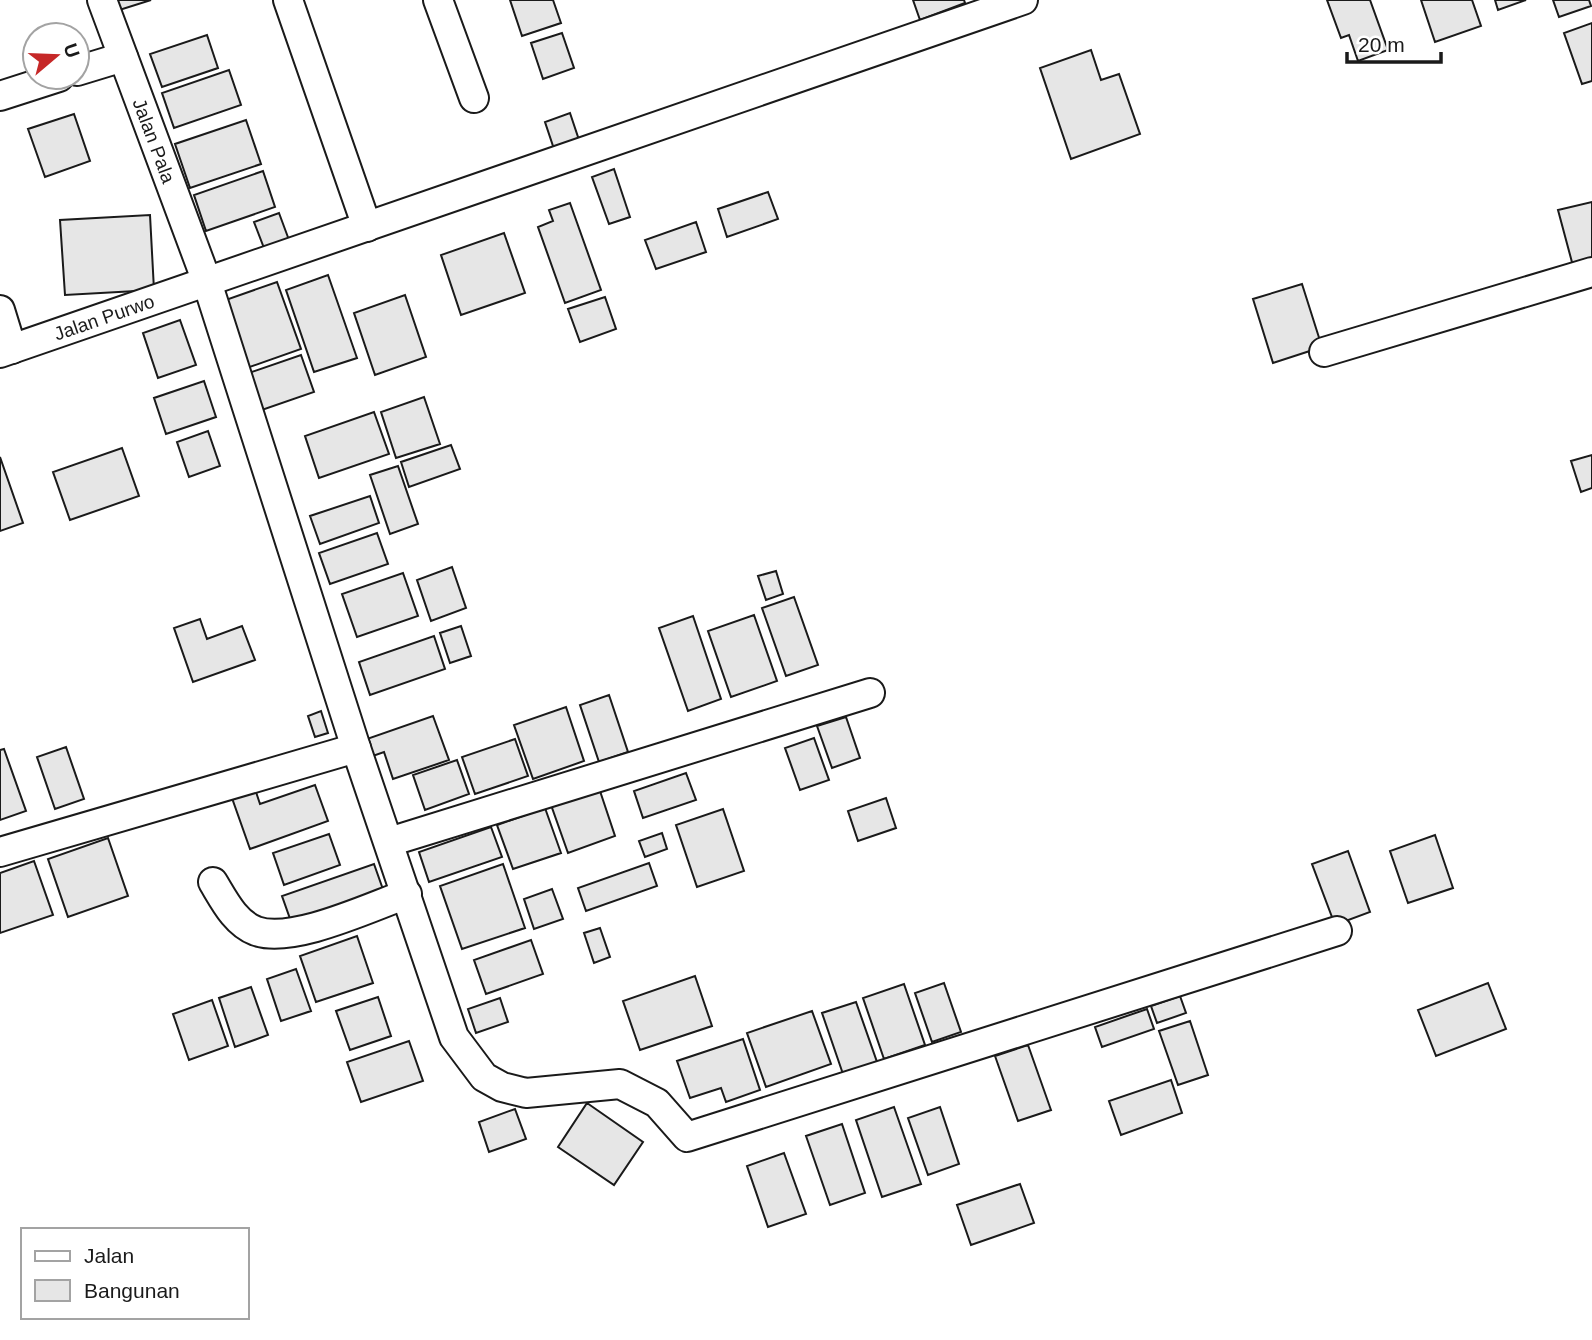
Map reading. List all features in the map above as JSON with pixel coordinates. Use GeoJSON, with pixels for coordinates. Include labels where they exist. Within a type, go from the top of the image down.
{"type":"FeatureCollection","features":[{"type":"Feature","properties":{"kind":"street","name":"Jalan Pala"},"geometry":{"type":"LineString","coordinates":[[102,0],[207,282],[356,748],[454,1037],[484,1077],[502,1087],[526,1093],[620,1084],[657,1103],[687,1137],[1337,931]]}},
{"type":"Feature","properties":{"kind":"street"},"geometry":{"type":"LineString","coordinates":[[288,0],[367,226]]}},
{"type":"Feature","properties":{"kind":"street"},"geometry":{"type":"LineString","coordinates":[[438,0],[474,99]]}},
{"type":"Feature","properties":{"kind":"street","name":"Jalan Purwo"},"geometry":{"type":"LineString","coordinates":[[6,351],[1023,0]]}},
{"type":"Feature","properties":{"kind":"street"},"geometry":{"type":"LineString","coordinates":[[91,67],[123,57]]}},
{"type":"Feature","properties":{"kind":"street"},"geometry":{"type":"LineString","coordinates":[[0,96],[21,89]]}},
{"type":"Feature","properties":{"kind":"street"},"geometry":{"type":"LineString","coordinates":[[1324,352],[1592,272]]}},
{"type":"Feature","properties":{"kind":"street"},"geometry":{"type":"LineString","coordinates":[[0,310],[6,351]]}},
{"type":"Feature","properties":{"kind":"street"},"geometry":{"type":"LineString","coordinates":[[389,842],[870,693]]}},
{"type":"Feature","properties":{"kind":"street"},"geometry":{"type":"LineString","coordinates":[[0,852],[356,748]]}},
{"type":"Feature","properties":{"kind":"street"},"geometry":{"type":"LineString","coordinates":[[214,882],[233,914],[254,930],[274,934],[296,933],[407,894]]}},
{"type":"Feature","properties":{"kind":"building"},"geometry":{"type":"Polygon","coordinates":[[[109,0],[151,0],[113,12],[109,0]]]}},
{"type":"Feature","properties":{"kind":"building"},"geometry":{"type":"Polygon","coordinates":[[[510,0],[553,0],[561,23],[522,36],[510,0]]]}},
{"type":"Feature","properties":{"kind":"building"},"geometry":{"type":"Polygon","coordinates":[[[913,0],[964,0],[965,3],[920,20],[913,0]]]}},
{"type":"Feature","properties":{"kind":"building"},"geometry":{"type":"Polygon","coordinates":[[[1327,0],[1370,0],[1388,50],[1358,61],[1349,35],[1341,38],[1327,0]]]}},
{"type":"Feature","properties":{"kind":"building"},"geometry":{"type":"Polygon","coordinates":[[[1421,0],[1472,0],[1481,26],[1435,42],[1421,0]]]}},
{"type":"Feature","properties":{"kind":"building"},"geometry":{"type":"Polygon","coordinates":[[[1495,0],[1526,0],[1498,10],[1495,0]]]}},
{"type":"Feature","properties":{"kind":"building"},"geometry":{"type":"Polygon","coordinates":[[[1553,0],[1589,0],[1591,6],[1559,17],[1553,0]]]}},
{"type":"Feature","properties":{"kind":"building"},"geometry":{"type":"Polygon","coordinates":[[[1592,23],[1592,81],[1582,84],[1564,33],[1592,23]]]}},
{"type":"Feature","properties":{"kind":"building"},"geometry":{"type":"Polygon","coordinates":[[[562,33],[574,68],[543,79],[531,43],[562,33]]]}},
{"type":"Feature","properties":{"kind":"building"},"geometry":{"type":"Polygon","coordinates":[[[207,35],[218,68],[162,87],[150,54],[207,35]]]}},
{"type":"Feature","properties":{"kind":"building"},"geometry":{"type":"Polygon","coordinates":[[[1091,50],[1101,80],[1119,74],[1140,134],[1071,159],[1040,68],[1091,50]]]}},
{"type":"Feature","properties":{"kind":"building"},"geometry":{"type":"Polygon","coordinates":[[[229,70],[241,105],[174,128],[162,93],[229,70]]]}},
{"type":"Feature","properties":{"kind":"building"},"geometry":{"type":"Polygon","coordinates":[[[570,113],[580,143],[555,152],[545,122],[570,113]]]}},
{"type":"Feature","properties":{"kind":"building"},"geometry":{"type":"Polygon","coordinates":[[[74,114],[90,161],[45,177],[28,129],[74,114]]]}},
{"type":"Feature","properties":{"kind":"building"},"geometry":{"type":"Polygon","coordinates":[[[246,120],[261,164],[190,188],[175,144],[246,120]]]}},
{"type":"Feature","properties":{"kind":"building"},"geometry":{"type":"Polygon","coordinates":[[[614,169],[630,217],[609,224],[592,177],[614,169]]]}},
{"type":"Feature","properties":{"kind":"building"},"geometry":{"type":"Polygon","coordinates":[[[263,171],[275,207],[206,231],[194,195],[263,171]]]}},
{"type":"Feature","properties":{"kind":"building"},"geometry":{"type":"Polygon","coordinates":[[[768,192],[778,219],[727,237],[718,209],[768,192]]]}},
{"type":"Feature","properties":{"kind":"building"},"geometry":{"type":"Polygon","coordinates":[[[1592,202],[1592,261],[1573,266],[1558,210],[1592,202]]]}},
{"type":"Feature","properties":{"kind":"building"},"geometry":{"type":"Polygon","coordinates":[[[570,203],[601,290],[565,303],[538,227],[553,221],[549,210],[570,203]]]}},
{"type":"Feature","properties":{"kind":"building"},"geometry":{"type":"Polygon","coordinates":[[[279,213],[289,240],[264,248],[254,222],[279,213]]]}},
{"type":"Feature","properties":{"kind":"building"},"geometry":{"type":"Polygon","coordinates":[[[150,215],[154,290],[65,295],[60,220],[150,215]]]}},
{"type":"Feature","properties":{"kind":"building"},"geometry":{"type":"Polygon","coordinates":[[[696,222],[706,252],[656,269],[645,240],[696,222]]]}},
{"type":"Feature","properties":{"kind":"building"},"geometry":{"type":"Polygon","coordinates":[[[504,233],[525,293],[461,315],[441,255],[504,233]]]}},
{"type":"Feature","properties":{"kind":"building"},"geometry":{"type":"Polygon","coordinates":[[[328,275],[357,358],[314,372],[286,290],[328,275]]]}},
{"type":"Feature","properties":{"kind":"building"},"geometry":{"type":"Polygon","coordinates":[[[277,282],[301,349],[241,370],[217,303],[277,282]]]}},
{"type":"Feature","properties":{"kind":"building"},"geometry":{"type":"Polygon","coordinates":[[[1302,284],[1322,347],[1273,363],[1253,299],[1302,284]]]}},
{"type":"Feature","properties":{"kind":"building"},"geometry":{"type":"Polygon","coordinates":[[[405,295],[426,357],[375,375],[354,313],[405,295]]]}},
{"type":"Feature","properties":{"kind":"building"},"geometry":{"type":"Polygon","coordinates":[[[605,297],[616,329],[580,342],[568,309],[605,297]]]}},
{"type":"Feature","properties":{"kind":"building"},"geometry":{"type":"Polygon","coordinates":[[[180,320],[196,365],[158,378],[143,333],[180,320]]]}},
{"type":"Feature","properties":{"kind":"building"},"geometry":{"type":"Polygon","coordinates":[[[301,355],[314,392],[256,412],[243,375],[301,355]]]}},
{"type":"Feature","properties":{"kind":"building"},"geometry":{"type":"Polygon","coordinates":[[[204,381],[216,417],[166,434],[154,398],[204,381]]]}},
{"type":"Feature","properties":{"kind":"building"},"geometry":{"type":"Polygon","coordinates":[[[424,397],[440,444],[396,458],[381,412],[424,397]]]}},
{"type":"Feature","properties":{"kind":"building"},"geometry":{"type":"Polygon","coordinates":[[[374,412],[389,454],[319,478],[305,436],[374,412]]]}},
{"type":"Feature","properties":{"kind":"building"},"geometry":{"type":"Polygon","coordinates":[[[208,431],[220,466],[189,477],[177,442],[208,431]]]}},
{"type":"Feature","properties":{"kind":"building"},"geometry":{"type":"Polygon","coordinates":[[[451,445],[460,469],[409,487],[401,462],[451,445]]]}},
{"type":"Feature","properties":{"kind":"building"},"geometry":{"type":"Polygon","coordinates":[[[122,448],[139,496],[70,520],[53,472],[122,448]]]}},
{"type":"Feature","properties":{"kind":"building"},"geometry":{"type":"Polygon","coordinates":[[[1592,455],[1592,488],[1581,492],[1571,461],[1592,455]]]}},
{"type":"Feature","properties":{"kind":"building"},"geometry":{"type":"Polygon","coordinates":[[[0,457],[23,523],[0,531],[0,457]]]}},
{"type":"Feature","properties":{"kind":"building"},"geometry":{"type":"Polygon","coordinates":[[[398,466],[418,524],[390,534],[370,475],[398,466]]]}},
{"type":"Feature","properties":{"kind":"building"},"geometry":{"type":"Polygon","coordinates":[[[370,496],[379,523],[320,544],[310,516],[370,496]]]}},
{"type":"Feature","properties":{"kind":"building"},"geometry":{"type":"Polygon","coordinates":[[[377,533],[388,564],[330,584],[319,553],[377,533]]]}},
{"type":"Feature","properties":{"kind":"building"},"geometry":{"type":"Polygon","coordinates":[[[452,567],[466,608],[431,621],[417,580],[452,567]]]}},
{"type":"Feature","properties":{"kind":"building"},"geometry":{"type":"Polygon","coordinates":[[[776,571],[783,594],[766,600],[758,576],[776,571]]]}},
{"type":"Feature","properties":{"kind":"building"},"geometry":{"type":"Polygon","coordinates":[[[403,573],[418,616],[357,637],[342,594],[403,573]]]}},
{"type":"Feature","properties":{"kind":"building"},"geometry":{"type":"Polygon","coordinates":[[[794,597],[818,665],[786,676],[762,608],[794,597]]]}},
{"type":"Feature","properties":{"kind":"building"},"geometry":{"type":"Polygon","coordinates":[[[754,615],[777,681],[731,697],[708,631],[754,615]]]}},
{"type":"Feature","properties":{"kind":"building"},"geometry":{"type":"Polygon","coordinates":[[[693,616],[721,699],[688,711],[659,628],[693,616]]]}},
{"type":"Feature","properties":{"kind":"building"},"geometry":{"type":"Polygon","coordinates":[[[200,619],[207,639],[242,626],[255,660],[193,682],[174,628],[200,619]]]}},
{"type":"Feature","properties":{"kind":"building"},"geometry":{"type":"Polygon","coordinates":[[[461,626],[471,656],[450,663],[440,633],[461,626]]]}},
{"type":"Feature","properties":{"kind":"building"},"geometry":{"type":"Polygon","coordinates":[[[434,636],[445,669],[370,695],[359,662],[434,636]]]}},
{"type":"Feature","properties":{"kind":"building"},"geometry":{"type":"Polygon","coordinates":[[[609,695],[628,752],[599,762],[580,705],[609,695]]]}},
{"type":"Feature","properties":{"kind":"building"},"geometry":{"type":"Polygon","coordinates":[[[566,707],[584,761],[533,779],[514,725],[566,707]]]}},
{"type":"Feature","properties":{"kind":"building"},"geometry":{"type":"Polygon","coordinates":[[[321,711],[328,733],[315,737],[308,716],[321,711]]]}},
{"type":"Feature","properties":{"kind":"building"},"geometry":{"type":"Polygon","coordinates":[[[433,716],[449,760],[393,779],[384,752],[367,758],[361,741],[433,716]]]}},
{"type":"Feature","properties":{"kind":"building"},"geometry":{"type":"Polygon","coordinates":[[[846,717],[860,758],[832,768],[817,726],[846,717]]]}},
{"type":"Feature","properties":{"kind":"building"},"geometry":{"type":"Polygon","coordinates":[[[814,738],[829,780],[800,790],[785,748],[814,738]]]}},
{"type":"Feature","properties":{"kind":"building"},"geometry":{"type":"Polygon","coordinates":[[[515,739],[528,776],[475,794],[462,757],[515,739]]]}},
{"type":"Feature","properties":{"kind":"building"},"geometry":{"type":"Polygon","coordinates":[[[66,747],[84,799],[55,809],[37,757],[66,747]]]}},
{"type":"Feature","properties":{"kind":"building"},"geometry":{"type":"Polygon","coordinates":[[[4,749],[26,811],[0,820],[0,750],[4,749]]]}},
{"type":"Feature","properties":{"kind":"building"},"geometry":{"type":"Polygon","coordinates":[[[457,760],[469,794],[425,810],[413,775],[457,760]]]}},
{"type":"Feature","properties":{"kind":"building"},"geometry":{"type":"Polygon","coordinates":[[[686,773],[696,800],[643,818],[634,791],[686,773]]]}},
{"type":"Feature","properties":{"kind":"building"},"geometry":{"type":"Polygon","coordinates":[[[315,785],[328,821],[250,849],[232,798],[255,789],[260,804],[315,785]]]}},
{"type":"Feature","properties":{"kind":"building"},"geometry":{"type":"Polygon","coordinates":[[[598,785],[615,836],[568,853],[550,802],[598,785]]]}},
{"type":"Feature","properties":{"kind":"building"},"geometry":{"type":"Polygon","coordinates":[[[886,798],[896,828],[858,841],[848,811],[886,798]]]}},
{"type":"Feature","properties":{"kind":"building"},"geometry":{"type":"Polygon","coordinates":[[[545,808],[561,853],[513,869],[497,825],[545,808]]]}},
{"type":"Feature","properties":{"kind":"building"},"geometry":{"type":"Polygon","coordinates":[[[723,809],[744,871],[697,887],[676,825],[723,809]]]}},
{"type":"Feature","properties":{"kind":"building"},"geometry":{"type":"Polygon","coordinates":[[[491,827],[502,857],[429,882],[419,852],[491,827]]]}},
{"type":"Feature","properties":{"kind":"building"},"geometry":{"type":"Polygon","coordinates":[[[662,833],[667,849],[645,857],[639,841],[662,833]]]}},
{"type":"Feature","properties":{"kind":"building"},"geometry":{"type":"Polygon","coordinates":[[[329,834],[340,865],[284,885],[273,853],[329,834]]]}},
{"type":"Feature","properties":{"kind":"building"},"geometry":{"type":"Polygon","coordinates":[[[1435,835],[1453,888],[1408,903],[1390,851],[1435,835]]]}},
{"type":"Feature","properties":{"kind":"building"},"geometry":{"type":"Polygon","coordinates":[[[108,838],[128,896],[68,917],[48,859],[108,838]]]}},
{"type":"Feature","properties":{"kind":"building"},"geometry":{"type":"Polygon","coordinates":[[[1348,851],[1370,912],[1335,925],[1312,864],[1348,851]]]}},
{"type":"Feature","properties":{"kind":"building"},"geometry":{"type":"Polygon","coordinates":[[[34,861],[53,915],[0,933],[0,873],[34,861]]]}},
{"type":"Feature","properties":{"kind":"building"},"geometry":{"type":"Polygon","coordinates":[[[649,863],[657,886],[586,911],[578,888],[649,863]]]}},
{"type":"Feature","properties":{"kind":"building"},"geometry":{"type":"Polygon","coordinates":[[[374,864],[386,898],[294,930],[282,896],[374,864]]]}},
{"type":"Feature","properties":{"kind":"building"},"geometry":{"type":"Polygon","coordinates":[[[503,864],[525,928],[462,949],[440,886],[503,864]]]}},
{"type":"Feature","properties":{"kind":"building"},"geometry":{"type":"Polygon","coordinates":[[[552,889],[563,919],[534,929],[524,899],[552,889]]]}},
{"type":"Feature","properties":{"kind":"building"},"geometry":{"type":"Polygon","coordinates":[[[600,928],[610,957],[594,963],[584,933],[600,928]]]}},
{"type":"Feature","properties":{"kind":"building"},"geometry":{"type":"Polygon","coordinates":[[[357,936],[373,983],[316,1002],[300,956],[357,936]]]}},
{"type":"Feature","properties":{"kind":"building"},"geometry":{"type":"Polygon","coordinates":[[[531,940],[543,974],[486,994],[474,960],[531,940]]]}},
{"type":"Feature","properties":{"kind":"building"},"geometry":{"type":"Polygon","coordinates":[[[296,969],[311,1011],[281,1021],[267,979],[296,969]]]}},
{"type":"Feature","properties":{"kind":"building"},"geometry":{"type":"Polygon","coordinates":[[[695,976],[712,1026],[640,1050],[623,1001],[695,976]]]}},
{"type":"Feature","properties":{"kind":"building"},"geometry":{"type":"Polygon","coordinates":[[[944,983],[961,1032],[932,1042],[915,993],[944,983]]]}},
{"type":"Feature","properties":{"kind":"building"},"geometry":{"type":"Polygon","coordinates":[[[1488,983],[1506,1029],[1436,1056],[1418,1010],[1488,983]]]}},
{"type":"Feature","properties":{"kind":"building"},"geometry":{"type":"Polygon","coordinates":[[[904,984],[925,1045],[884,1059],[863,998],[904,984]]]}},
{"type":"Feature","properties":{"kind":"building"},"geometry":{"type":"Polygon","coordinates":[[[251,987],[268,1035],[235,1047],[219,998],[251,987]]]}},
{"type":"Feature","properties":{"kind":"building"},"geometry":{"type":"Polygon","coordinates":[[[1180,996],[1186,1013],[1157,1023],[1151,1006],[1180,996]]]}},
{"type":"Feature","properties":{"kind":"building"},"geometry":{"type":"Polygon","coordinates":[[[378,997],[391,1036],[350,1050],[336,1011],[378,997]]]}},
{"type":"Feature","properties":{"kind":"building"},"geometry":{"type":"Polygon","coordinates":[[[500,998],[508,1022],[476,1033],[468,1009],[500,998]]]}},
{"type":"Feature","properties":{"kind":"building"},"geometry":{"type":"Polygon","coordinates":[[[212,1000],[228,1046],[189,1060],[173,1014],[212,1000]]]}},
{"type":"Feature","properties":{"kind":"building"},"geometry":{"type":"Polygon","coordinates":[[[856,1002],[877,1062],[843,1074],[822,1013],[856,1002]]]}},
{"type":"Feature","properties":{"kind":"building"},"geometry":{"type":"Polygon","coordinates":[[[1147,1009],[1154,1029],[1102,1047],[1095,1027],[1147,1009]]]}},
{"type":"Feature","properties":{"kind":"building"},"geometry":{"type":"Polygon","coordinates":[[[812,1011],[831,1064],[766,1087],[747,1033],[812,1011]]]}},
{"type":"Feature","properties":{"kind":"building"},"geometry":{"type":"Polygon","coordinates":[[[1190,1021],[1208,1075],[1178,1085],[1159,1031],[1190,1021]]]}},
{"type":"Feature","properties":{"kind":"building"},"geometry":{"type":"Polygon","coordinates":[[[743,1039],[760,1090],[726,1102],[721,1088],[690,1098],[677,1061],[743,1039]]]}},
{"type":"Feature","properties":{"kind":"building"},"geometry":{"type":"Polygon","coordinates":[[[409,1041],[423,1081],[361,1102],[347,1062],[409,1041]]]}},
{"type":"Feature","properties":{"kind":"building"},"geometry":{"type":"Polygon","coordinates":[[[1028,1045],[1051,1110],[1018,1121],[995,1056],[1028,1045]]]}},
{"type":"Feature","properties":{"kind":"building"},"geometry":{"type":"Polygon","coordinates":[[[1171,1080],[1182,1113],[1121,1135],[1109,1101],[1171,1080]]]}},
{"type":"Feature","properties":{"kind":"building"},"geometry":{"type":"Polygon","coordinates":[[[587,1103],[643,1142],[614,1185],[558,1147],[587,1103]]]}},
{"type":"Feature","properties":{"kind":"building"},"geometry":{"type":"Polygon","coordinates":[[[894,1107],[921,1184],[882,1197],[856,1120],[894,1107]]]}},
{"type":"Feature","properties":{"kind":"building"},"geometry":{"type":"Polygon","coordinates":[[[940,1107],[959,1164],[928,1175],[908,1118],[940,1107]]]}},
{"type":"Feature","properties":{"kind":"building"},"geometry":{"type":"Polygon","coordinates":[[[515,1109],[526,1139],[489,1152],[479,1122],[515,1109]]]}},
{"type":"Feature","properties":{"kind":"building"},"geometry":{"type":"Polygon","coordinates":[[[842,1124],[865,1193],[830,1205],[806,1136],[842,1124]]]}},
{"type":"Feature","properties":{"kind":"building"},"geometry":{"type":"Polygon","coordinates":[[[784,1153],[806,1214],[768,1227],[747,1166],[784,1153]]]}},
{"type":"Feature","properties":{"kind":"building"},"geometry":{"type":"Polygon","coordinates":[[[1020,1184],[1034,1223],[971,1245],[957,1205],[1020,1184]]]}}]}
